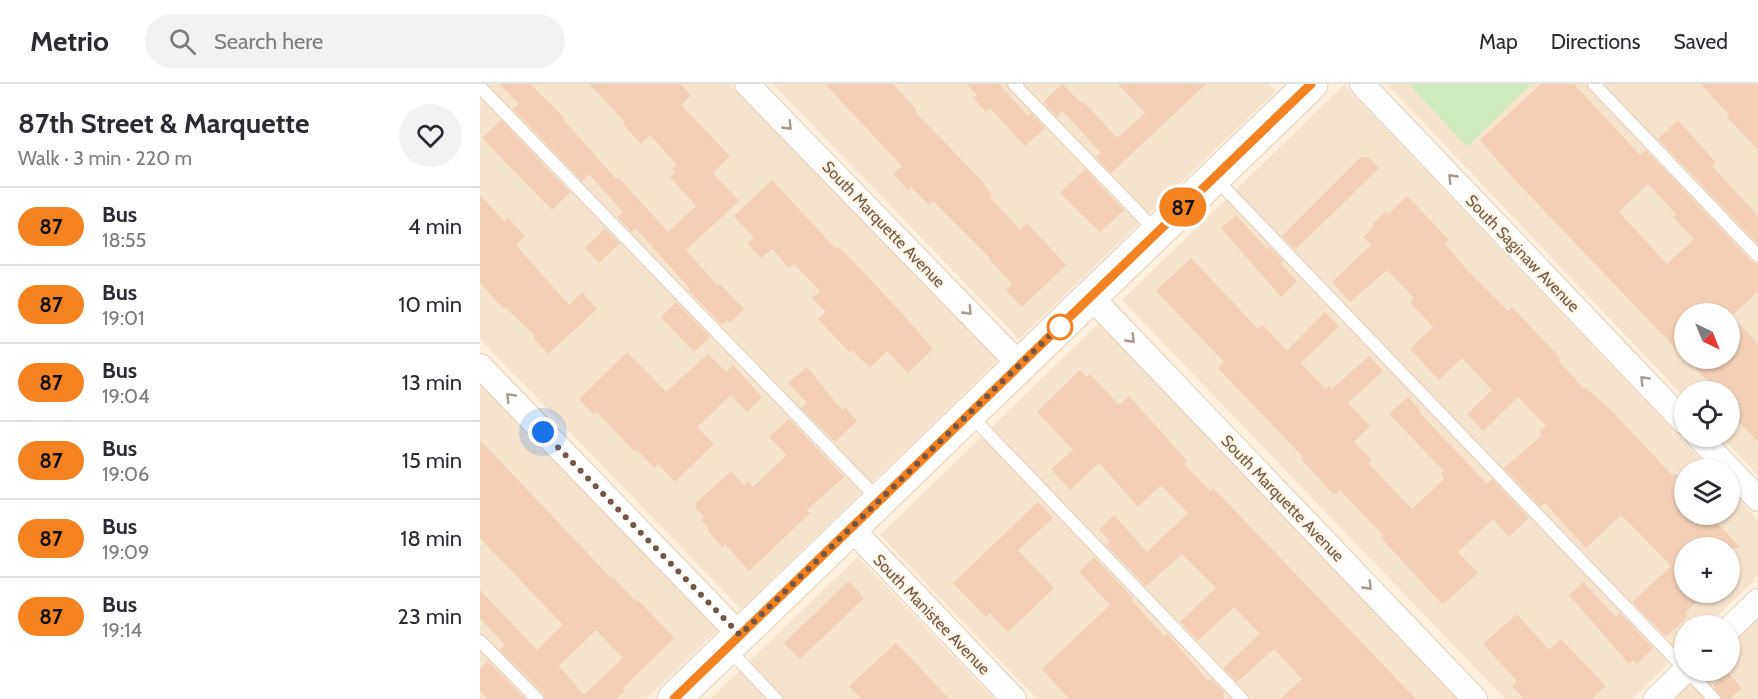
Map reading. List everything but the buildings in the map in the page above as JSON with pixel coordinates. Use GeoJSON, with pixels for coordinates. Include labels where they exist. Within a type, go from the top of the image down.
{"type":"FeatureCollection","features":[{"type":"Feature","properties":{"kind":"main road"},"geometry":{"type":"LineString","coordinates":[[674,699],[1214,177],[1299,88]]}},
{"type":"Feature","properties":{"kind":"street","name":"South Marquette Avenue"},"geometry":{"type":"LineString","coordinates":[[747,84],[1020,365]]}},
{"type":"Feature","properties":{"kind":"street","name":"South Saginaw Avenue"},"geometry":{"type":"LineString","coordinates":[[1362,84],[1674,412]]}},
{"type":"Feature","properties":{"kind":"street","name":"South Marquette Avenue"},"geometry":{"type":"LineString","coordinates":[[1091,297],[1475,699]]}},
{"type":"Feature","properties":{"kind":"street"},"geometry":{"type":"LineString","coordinates":[[480,366],[734,642]]}},
{"type":"Feature","properties":{"kind":"street"},"geometry":{"type":"LineString","coordinates":[[1708,447],[1758,499]]}},
{"type":"Feature","properties":{"kind":"street","name":"South Manistee Avenue"},"geometry":{"type":"LineString","coordinates":[[851,528],[1014,699]]}},
{"type":"Feature","properties":{"kind":"street"},"geometry":{"type":"LineString","coordinates":[[1740,618],[1758,601]]}},
{"type":"Feature","properties":{"kind":"street"},"geometry":{"type":"LineString","coordinates":[[1656,699],[1675,681]]}},
{"type":"Feature","properties":{"kind":"lane"},"geometry":{"type":"LineString","coordinates":[[1014,84],[1157,232]]}},
{"type":"Feature","properties":{"kind":"lane"},"geometry":{"type":"LineString","coordinates":[[1593,84],[1758,256]]}},
{"type":"Feature","properties":{"kind":"lane"},"geometry":{"type":"LineString","coordinates":[[480,87],[880,500]]}},
{"type":"Feature","properties":{"kind":"lane"},"geometry":{"type":"LineString","coordinates":[[1214,177],[1674,657]]}},
{"type":"Feature","properties":{"kind":"lane"},"geometry":{"type":"LineString","coordinates":[[969,414],[1242,699]]}},
{"type":"Feature","properties":{"kind":"lane"},"geometry":{"type":"LineString","coordinates":[[480,641],[537,699]]}},
{"type":"Feature","properties":{"kind":"lane"},"geometry":{"type":"LineString","coordinates":[[734,642],[776,699]]}},
{"type":"Feature","properties":{"kind":"lane"},"geometry":{"type":"LineString","coordinates":[[1697,681],[1714,699]]}},
{"type":"Feature","properties":{"kind":"shaded area"},"geometry":{"type":"Polygon","coordinates":[[[480,84],[729,84],[999,359],[741,609],[480,339],[480,84]]]}},
{"type":"Feature","properties":{"kind":"shaded area"},"geometry":{"type":"Polygon","coordinates":[[[773,84],[1269,84],[1276,91],[1019,339],[773,84]]]}},
{"type":"Feature","properties":{"kind":"shaded area"},"geometry":{"type":"Polygon","coordinates":[[[1387,84],[1758,84],[1758,475],[1731,447],[1740,447],[1740,381],[1674,381],[1674,386],[1387,84]]]}},
{"type":"Feature","properties":{"kind":"shaded area"},"geometry":{"type":"Polygon","coordinates":[[[1344,85],[1674,431],[1674,447],[1689,447],[1700,459],[1674,459],[1674,525],[1740,525],[1740,501],[1758,520],[1758,577],[1740,594],[1740,537],[1674,537],[1674,603],[1731,603],[1718,615],[1674,615],[1674,658],[1632,699],[1505,699],[1122,300],[1344,85]]]}},
{"type":"Feature","properties":{"kind":"shaded area"},"geometry":{"type":"Polygon","coordinates":[[[1099,323],[1460,699],[1037,699],[880,535],[1099,323]]]}},
{"type":"Feature","properties":{"kind":"shaded area"},"geometry":{"type":"Polygon","coordinates":[[[480,384],[719,629],[646,699],[537,699],[533,695],[528,699],[480,699],[480,384]]]}},
{"type":"Feature","properties":{"kind":"shaded area"},"geometry":{"type":"Polygon","coordinates":[[[858,557],[994,699],[710,699],[858,557]]]}},
{"type":"Feature","properties":{"kind":"shaded area"},"geometry":{"type":"Polygon","coordinates":[[[1758,617],[1758,699],[1674,699],[1693,681],[1740,681],[1740,635],[1758,617]]]}},
{"type":"Feature","properties":{"kind":"green space"},"geometry":{"type":"Polygon","coordinates":[[[1409,84],[1531,84],[1467,147],[1409,84]]]}},
{"type":"Feature","properties":{"kind":"bus line","name":"87"},"geometry":{"type":"LineString","coordinates":[[674,699],[1311,84]]}},
{"type":"Feature","properties":{"kind":"route"},"geometry":{"type":"LineString","coordinates":[[543,432],[740,635],[1062,324],[1060,327]]}}]}
